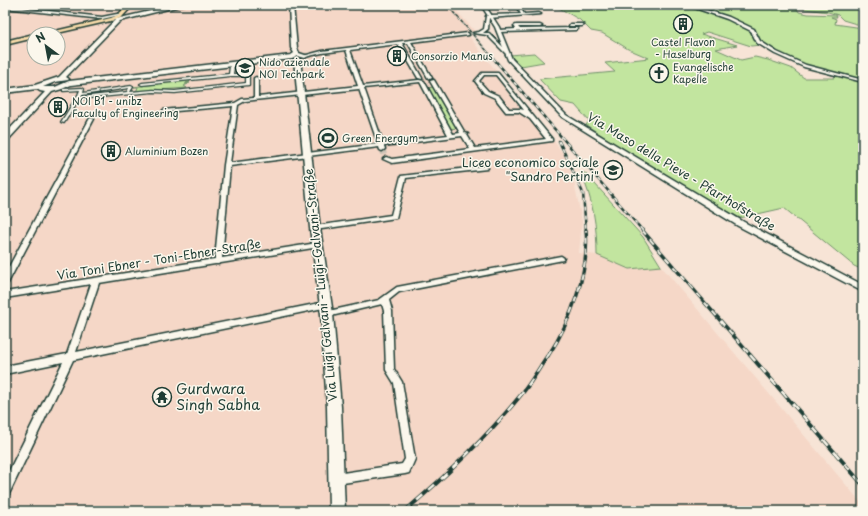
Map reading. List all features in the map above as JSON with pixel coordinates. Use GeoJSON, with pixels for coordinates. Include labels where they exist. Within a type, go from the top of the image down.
{"type":"FeatureCollection","features":[{"type":"Feature","properties":{"kind":"main road"},"geometry":{"type":"LineString","coordinates":[[61,79],[123,15],[130,5]]}},
{"type":"Feature","properties":{"kind":"main road"},"geometry":{"type":"LineString","coordinates":[[66,30],[123,15],[132,16],[182,5]]}},
{"type":"Feature","properties":{"kind":"main road","name":"Via Luigi Galvani - Luigi-Galvani-Straße"},"geometry":{"type":"LineString","coordinates":[[291,5],[295,57],[326,309],[334,407],[337,511]]}},
{"type":"Feature","properties":{"kind":"main road"},"geometry":{"type":"LineString","coordinates":[[5,7],[101,20],[113,22],[113,24]]}},
{"type":"Feature","properties":{"kind":"main road"},"geometry":{"type":"LineString","coordinates":[[5,43],[26,38]]}},
{"type":"Feature","properties":{"kind":"main road"},"geometry":{"type":"LineString","coordinates":[[38,86],[42,90],[50,90],[62,88],[70,83],[295,57],[302,58],[305,56]]}},
{"type":"Feature","properties":{"kind":"main road"},"geometry":{"type":"LineString","coordinates":[[5,91],[38,86],[50,80],[68,80],[70,83]]}},
{"type":"Feature","properties":{"kind":"main road"},"geometry":{"type":"LineString","coordinates":[[5,138],[50,90]]}},
{"type":"Feature","properties":{"kind":"street","name":"Via Maso della Pieve - Pfarrhofstraße"},"geometry":{"type":"LineString","coordinates":[[483,5],[499,31],[510,59],[564,116],[741,224],[863,288]]}},
{"type":"Feature","properties":{"kind":"street"},"geometry":{"type":"LineString","coordinates":[[517,5],[524,14]]}},
{"type":"Feature","properties":{"kind":"street"},"geometry":{"type":"LineString","coordinates":[[688,5],[728,18],[753,30],[758,42],[790,60],[863,81]]}},
{"type":"Feature","properties":{"kind":"street"},"geometry":{"type":"LineString","coordinates":[[475,33],[486,29],[487,17],[539,14],[538,13]]}},
{"type":"Feature","properties":{"kind":"street"},"geometry":{"type":"LineString","coordinates":[[499,31],[520,31],[582,24]]}},
{"type":"Feature","properties":{"kind":"street"},"geometry":{"type":"LineString","coordinates":[[555,28],[576,28]]}},
{"type":"Feature","properties":{"kind":"street"},"geometry":{"type":"LineString","coordinates":[[480,32],[488,34],[506,52]]}},
{"type":"Feature","properties":{"kind":"street"},"geometry":{"type":"LineString","coordinates":[[305,56],[399,42],[468,34]]}},
{"type":"Feature","properties":{"kind":"street"},"geometry":{"type":"LineString","coordinates":[[409,41],[431,80],[465,134],[465,137],[473,150]]}},
{"type":"Feature","properties":{"kind":"street"},"geometry":{"type":"LineString","coordinates":[[399,42],[422,81],[451,136]]}},
{"type":"Feature","properties":{"kind":"street"},"geometry":{"type":"LineString","coordinates":[[348,49],[381,147]]}},
{"type":"Feature","properties":{"kind":"street"},"geometry":{"type":"LineString","coordinates":[[405,52],[414,50]]}},
{"type":"Feature","properties":{"kind":"street"},"geometry":{"type":"LineString","coordinates":[[229,74],[232,66]]}},
{"type":"Feature","properties":{"kind":"street"},"geometry":{"type":"LineString","coordinates":[[142,84],[205,78],[237,73]]}},
{"type":"Feature","properties":{"kind":"street"},"geometry":{"type":"LineString","coordinates":[[78,98],[153,91],[175,93],[203,88],[248,84],[248,76],[246,75],[215,74]]}},
{"type":"Feature","properties":{"kind":"street"},"geometry":{"type":"LineString","coordinates":[[387,160],[550,140],[534,119],[497,74],[483,74],[477,81],[486,92],[497,97],[508,110],[520,110],[534,119]]}},
{"type":"Feature","properties":{"kind":"street"},"geometry":{"type":"LineString","coordinates":[[203,88],[205,78]]}},
{"type":"Feature","properties":{"kind":"street"},"geometry":{"type":"LineString","coordinates":[[256,78],[256,98]]}},
{"type":"Feature","properties":{"kind":"street"},"geometry":{"type":"LineString","coordinates":[[165,111],[236,104],[242,100],[256,98],[431,80]]}},
{"type":"Feature","properties":{"kind":"street"},"geometry":{"type":"LineString","coordinates":[[80,94],[131,87],[128,93]]}},
{"type":"Feature","properties":{"kind":"street"},"geometry":{"type":"LineString","coordinates":[[63,122],[82,89],[64,90]]}},
{"type":"Feature","properties":{"kind":"street"},"geometry":{"type":"LineString","coordinates":[[218,262],[227,165],[236,104]]}},
{"type":"Feature","properties":{"kind":"street"},"geometry":{"type":"LineString","coordinates":[[5,281],[92,119]]}},
{"type":"Feature","properties":{"kind":"street"},"geometry":{"type":"LineString","coordinates":[[227,165],[381,147],[465,134]]}},
{"type":"Feature","properties":{"kind":"street"},"geometry":{"type":"LineString","coordinates":[[315,228],[394,217],[403,177],[485,168]]}},
{"type":"Feature","properties":{"kind":"street","name":"Via Toni Ebner - Toni-Ebner-Straße"},"geometry":{"type":"LineString","coordinates":[[5,295],[317,245]]}},
{"type":"Feature","properties":{"kind":"street"},"geometry":{"type":"LineString","coordinates":[[5,370],[70,356],[326,309],[381,302],[397,290],[561,258]]}},
{"type":"Feature","properties":{"kind":"street"},"geometry":{"type":"LineString","coordinates":[[5,490],[70,356],[96,281]]}},
{"type":"Feature","properties":{"kind":"street"},"geometry":{"type":"LineString","coordinates":[[336,480],[405,469],[409,464],[410,459],[398,382],[390,370],[388,311],[385,299]]}},
{"type":"Feature","properties":{"kind":"shaded area"},"geometry":{"type":"Polygon","coordinates":[[[6,5],[451,5],[474,30],[476,34],[469,36],[488,61],[531,111],[565,156],[575,186],[582,222],[579,253],[597,255],[629,269],[661,266],[863,505],[863,511],[5,511],[6,5]]]}},
{"type":"Feature","properties":{"kind":"green space"},"geometry":{"type":"Polygon","coordinates":[[[554,5],[794,5],[799,12],[808,14],[836,15],[837,17],[831,17],[836,19],[835,24],[863,28],[863,270],[854,266],[784,208],[740,218],[654,170],[586,125],[589,121],[575,105],[561,102],[539,79],[615,72],[605,63],[649,58],[628,49],[602,33],[591,31],[580,20],[554,5]],[[707,32],[701,34],[737,45],[716,49],[741,60],[755,57],[768,60],[791,68],[804,78],[834,78],[835,76],[802,66],[761,45],[751,46],[707,32]]]}},
{"type":"Feature","properties":{"kind":"green space"},"geometry":{"type":"Polygon","coordinates":[[[800,5],[863,5],[863,26],[843,20],[838,15],[805,9],[800,5]]]}},
{"type":"Feature","properties":{"kind":"green space"},"geometry":{"type":"Polygon","coordinates":[[[534,53],[544,62],[521,66],[510,55],[534,53]]]}},
{"type":"Feature","properties":{"kind":"green space"},"geometry":{"type":"Polygon","coordinates":[[[188,80],[190,82],[186,83],[190,83],[185,84],[188,84],[184,86],[187,88],[131,92],[137,90],[138,87],[133,87],[188,80]]]}},
{"type":"Feature","properties":{"kind":"green space"},"geometry":{"type":"Polygon","coordinates":[[[434,87],[458,128],[449,129],[426,88],[434,87]]]}},
{"type":"Feature","properties":{"kind":"green space"},"geometry":{"type":"Polygon","coordinates":[[[581,173],[585,173],[643,237],[661,266],[629,269],[597,255],[594,213],[589,193],[581,173]]]}},
{"type":"Feature","properties":{"kind":"tunnel"},"geometry":{"type":"LineString","coordinates":[[468,34],[475,33]]}},
{"type":"Feature","properties":{"kind":"tunnel"},"geometry":{"type":"LineString","coordinates":[[382,149],[386,159]]}},
{"type":"Feature","properties":{"kind":"railway"},"geometry":{"type":"LineString","coordinates":[[447,5],[494,59]]}},
{"type":"Feature","properties":{"kind":"railway"},"geometry":{"type":"LineString","coordinates":[[493,58],[643,231]]}},
{"type":"Feature","properties":{"kind":"railway"},"geometry":{"type":"LineString","coordinates":[[559,141],[583,193],[586,231]]}},
{"type":"Feature","properties":{"kind":"railway"},"geometry":{"type":"LineString","coordinates":[[642,230],[751,356]]}},
{"type":"Feature","properties":{"kind":"railway"},"geometry":{"type":"LineString","coordinates":[[548,356],[564,328],[577,296],[585,262],[586,231]]}},
{"type":"Feature","properties":{"kind":"railway"},"geometry":{"type":"LineString","coordinates":[[405,511],[451,470],[494,427],[524,391],[548,355]]}},
{"type":"Feature","properties":{"kind":"railway"},"geometry":{"type":"LineString","coordinates":[[750,355],[863,485]]}},
{"type":"Feature","properties":{"kind":"place","name":"Castel Flavon - Haselburg"},"geometry":{"type":"Point","coordinates":[683,24]}},
{"type":"Feature","properties":{"kind":"place","name":"Consorzio Manus"},"geometry":{"type":"Point","coordinates":[397,56]}},
{"type":"Feature","properties":{"kind":"place","name":"Nido aziendale NOI Techpark"},"geometry":{"type":"Point","coordinates":[245,68]}},
{"type":"Feature","properties":{"kind":"place","name":"Evangelische Kapelle"},"geometry":{"type":"Point","coordinates":[659,73]}},
{"type":"Feature","properties":{"kind":"place","name":"NOI B1 - unibz Faculty of Engineering"},"geometry":{"type":"Point","coordinates":[58,107]}},
{"type":"Feature","properties":{"kind":"place","name":"Green Energym"},"geometry":{"type":"Point","coordinates":[328,138]}},
{"type":"Feature","properties":{"kind":"place","name":"Aluminium Bozen"},"geometry":{"type":"Point","coordinates":[111,151]}},
{"type":"Feature","properties":{"kind":"place","name":"Liceo economico sociale \"Sandro Pertini\""},"geometry":{"type":"Point","coordinates":[613,170]}},
{"type":"Feature","properties":{"kind":"place","name":"Gurdwara Singh Sabha"},"geometry":{"type":"Point","coordinates":[162,397]}}]}
